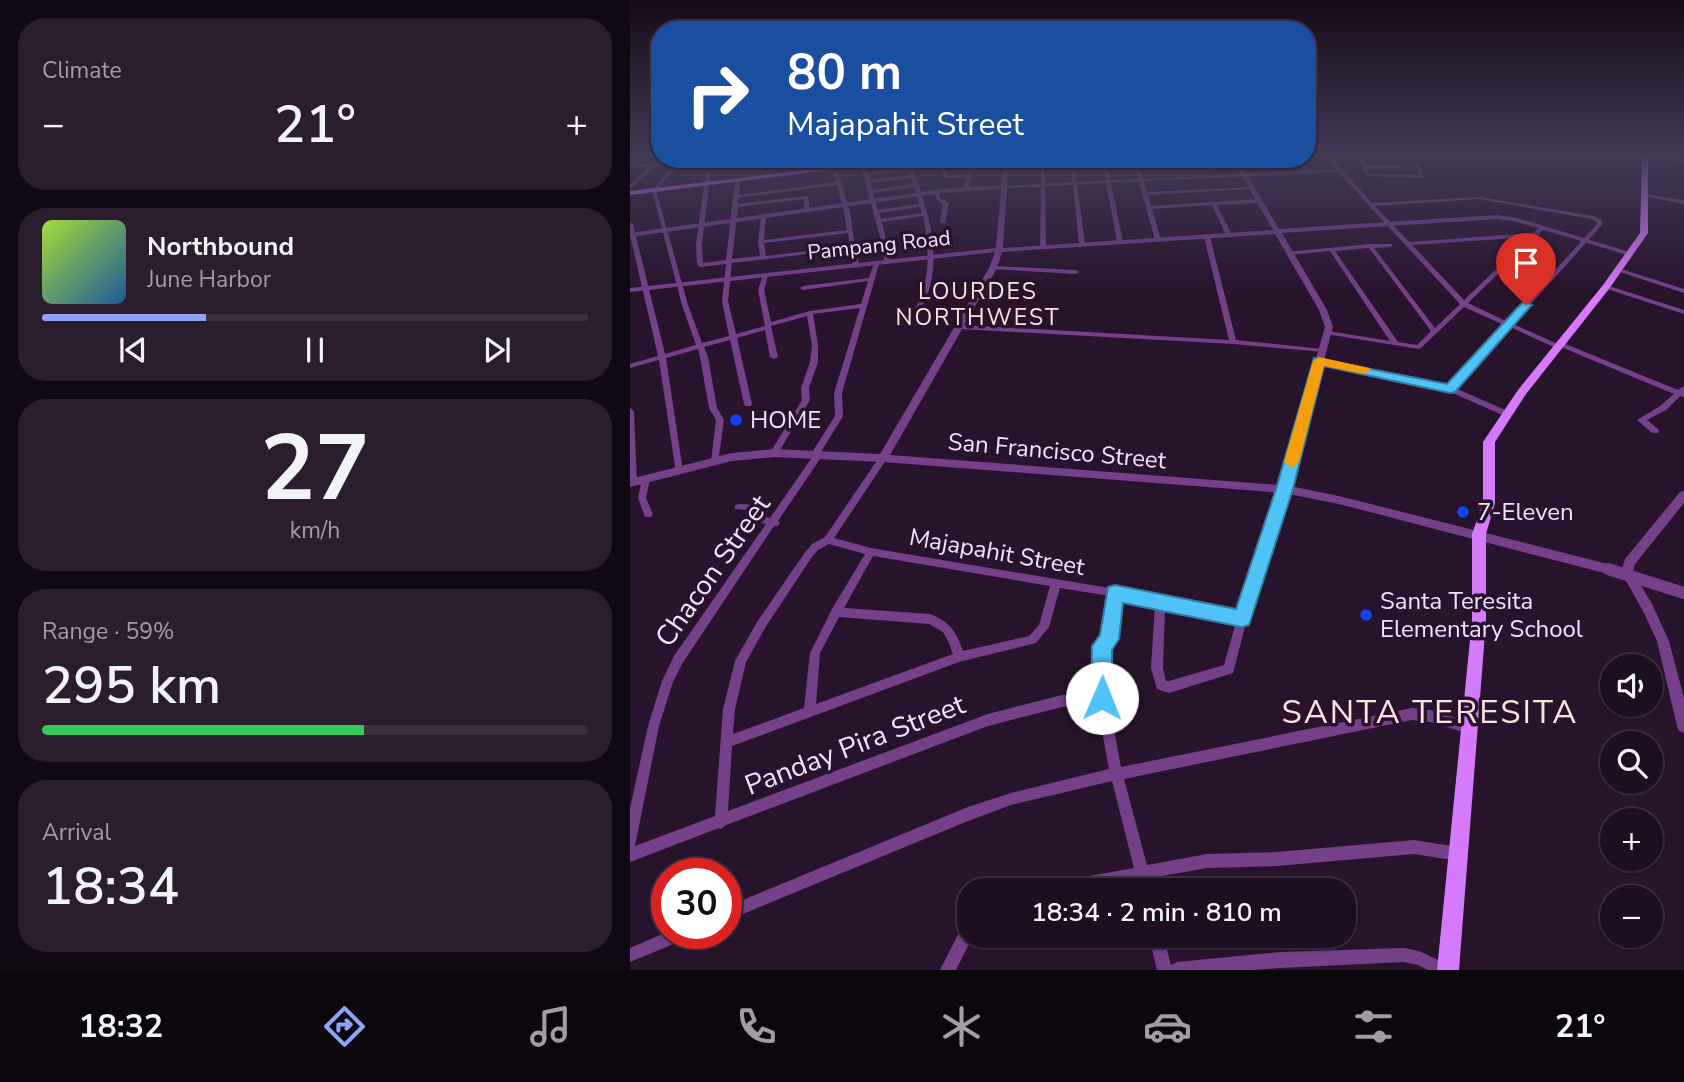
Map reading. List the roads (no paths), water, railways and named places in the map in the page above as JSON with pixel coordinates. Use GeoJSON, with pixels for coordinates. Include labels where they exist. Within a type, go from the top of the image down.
{"type":"FeatureCollection","features":[{"type":"Feature","properties":{"kind":"main road"},"geometry":{"type":"LineString","coordinates":[[1446,970],[1479,620],[1479,534],[1489,503],[1489,442],[1507,414],[1631,254],[1644,233],[1644,200]]}},
{"type":"Feature","properties":{"kind":"street"},"geometry":{"type":"LineString","coordinates":[[657,200],[685,305],[704,357],[713,408],[720,420],[715,461]]}},
{"type":"Feature","properties":{"kind":"street"},"geometry":{"type":"LineString","coordinates":[[706,200],[699,265],[854,247]]}},
{"type":"Feature","properties":{"kind":"street"},"geometry":{"type":"LineString","coordinates":[[735,200],[725,301],[748,404]]}},
{"type":"Feature","properties":{"kind":"street"},"geometry":{"type":"LineString","coordinates":[[735,206],[780,200]]}},
{"type":"Feature","properties":{"kind":"street"},"geometry":{"type":"LineString","coordinates":[[806,200],[807,211]]}},
{"type":"Feature","properties":{"kind":"street"},"geometry":{"type":"LineString","coordinates":[[844,200],[856,266]]}},
{"type":"Feature","properties":{"kind":"street"},"geometry":{"type":"LineString","coordinates":[[631,235],[885,200]]}},
{"type":"Feature","properties":{"kind":"street"},"geometry":{"type":"LineString","coordinates":[[908,321],[923,300],[932,257],[921,200]]}},
{"type":"Feature","properties":{"kind":"street"},"geometry":{"type":"LineString","coordinates":[[940,200],[946,204],[943,222]]}},
{"type":"Feature","properties":{"kind":"street"},"geometry":{"type":"LineString","coordinates":[[721,822],[729,709],[741,661],[761,625],[809,554],[828,540],[883,458],[960,327],[993,268],[999,250],[1003,200]]}},
{"type":"Feature","properties":{"kind":"street"},"geometry":{"type":"LineString","coordinates":[[1042,200],[1043,247]]}},
{"type":"Feature","properties":{"kind":"street"},"geometry":{"type":"LineString","coordinates":[[1078,200],[1082,244]]}},
{"type":"Feature","properties":{"kind":"street"},"geometry":{"type":"LineString","coordinates":[[1112,200],[1120,242]]}},
{"type":"Feature","properties":{"kind":"street"},"geometry":{"type":"LineString","coordinates":[[1147,200],[1158,240]]}},
{"type":"Feature","properties":{"kind":"street"},"geometry":{"type":"LineString","coordinates":[[1367,200],[1464,304],[1507,325],[1682,392],[1663,408],[1641,420],[1655,430]]}},
{"type":"Feature","properties":{"kind":"street"},"geometry":{"type":"LineString","coordinates":[[1371,205],[1444,200]]}},
{"type":"Feature","properties":{"kind":"street"},"geometry":{"type":"LineString","coordinates":[[1450,389],[1586,241],[1600,221],[1492,200]]}},
{"type":"Feature","properties":{"kind":"street"},"geometry":{"type":"LineString","coordinates":[[1150,208],[1258,201],[1323,310],[1328,333],[1284,489],[1242,619],[1232,665],[1164,687],[1157,675],[1160,604]]}},
{"type":"Feature","properties":{"kind":"street"},"geometry":{"type":"LineString","coordinates":[[873,202],[884,236],[887,262]]}},
{"type":"Feature","properties":{"kind":"street"},"geometry":{"type":"LineString","coordinates":[[1214,204],[1229,235]]}},
{"type":"Feature","properties":{"kind":"street"},"geometry":{"type":"LineString","coordinates":[[875,212],[922,205]]}},
{"type":"Feature","properties":{"kind":"street"},"geometry":{"type":"LineString","coordinates":[[879,221],[924,215]]}},
{"type":"Feature","properties":{"kind":"street"},"geometry":{"type":"LineString","coordinates":[[762,217],[763,257]]}},
{"type":"Feature","properties":{"kind":"street","name":"Pampang Road"},"geometry":{"type":"LineString","coordinates":[[630,290],[999,250],[1497,217],[1515,219],[1631,254]]}},
{"type":"Feature","properties":{"kind":"street"},"geometry":{"type":"LineString","coordinates":[[630,224],[662,356],[679,471]]}},
{"type":"Feature","properties":{"kind":"street"},"geometry":{"type":"LineString","coordinates":[[1328,333],[1419,347],[1542,228]]}},
{"type":"Feature","properties":{"kind":"street"},"geometry":{"type":"LineString","coordinates":[[761,242],[850,232]]}},
{"type":"Feature","properties":{"kind":"street"},"geometry":{"type":"LineString","coordinates":[[1407,244],[1533,235]]}},
{"type":"Feature","properties":{"kind":"street"},"geometry":{"type":"LineString","coordinates":[[1207,237],[1233,342]]}},
{"type":"Feature","properties":{"kind":"street"},"geometry":{"type":"LineString","coordinates":[[1288,253],[1390,245]]}},
{"type":"Feature","properties":{"kind":"street"},"geometry":{"type":"LineString","coordinates":[[1370,246],[1435,332]]}},
{"type":"Feature","properties":{"kind":"street"},"geometry":{"type":"LineString","coordinates":[[1331,249],[1396,344]]}},
{"type":"Feature","properties":{"kind":"street","name":"Chacon Street"},"geometry":{"type":"LineString","coordinates":[[630,842],[655,713],[664,687],[678,660],[775,523],[839,416],[838,393],[850,344],[876,264]]}},
{"type":"Feature","properties":{"kind":"street"},"geometry":{"type":"LineString","coordinates":[[993,268],[1076,272]]}},
{"type":"Feature","properties":{"kind":"street"},"geometry":{"type":"LineString","coordinates":[[1619,270],[1684,291]]}},
{"type":"Feature","properties":{"kind":"street"},"geometry":{"type":"LineString","coordinates":[[765,276],[761,290],[774,357]]}},
{"type":"Feature","properties":{"kind":"street"},"geometry":{"type":"LineString","coordinates":[[803,288],[872,279]]}},
{"type":"Feature","properties":{"kind":"street"},"geometry":{"type":"LineString","coordinates":[[1606,287],[1684,312]]}},
{"type":"Feature","properties":{"kind":"street"},"geometry":{"type":"LineString","coordinates":[[630,366],[810,313],[864,305]]}},
{"type":"Feature","properties":{"kind":"street"},"geometry":{"type":"LineString","coordinates":[[774,453],[806,400],[805,388],[814,362],[816,345],[810,313]]}},
{"type":"Feature","properties":{"kind":"street"},"geometry":{"type":"LineString","coordinates":[[960,327],[1233,342],[1322,351]]}},
{"type":"Feature","properties":{"kind":"street"},"geometry":{"type":"LineString","coordinates":[[1319,361],[1450,389],[1507,414]]}},
{"type":"Feature","properties":{"kind":"street"},"geometry":{"type":"LineString","coordinates":[[630,411],[634,457],[631,483]]}},
{"type":"Feature","properties":{"kind":"street","name":"San Francisco Street"},"geometry":{"type":"LineString","coordinates":[[631,483],[715,461],[774,453],[883,458],[1284,489],[1479,534],[1684,593]]}},
{"type":"Feature","properties":{"kind":"street"},"geometry":{"type":"LineString","coordinates":[[646,479],[642,498],[648,514]]}},
{"type":"Feature","properties":{"kind":"street"},"geometry":{"type":"LineString","coordinates":[[1684,495],[1629,562],[1627,572],[1663,641],[1684,726]]}},
{"type":"Feature","properties":{"kind":"street"},"geometry":{"type":"LineString","coordinates":[[739,507],[763,509],[761,519],[775,523]]}},
{"type":"Feature","properties":{"kind":"street","name":"Majapahit Street"},"geometry":{"type":"LineString","coordinates":[[828,540],[871,552],[1115,593],[1242,619]]}},
{"type":"Feature","properties":{"kind":"street"},"geometry":{"type":"LineString","coordinates":[[810,711],[815,653],[871,552]]}},
{"type":"Feature","properties":{"kind":"street"},"geometry":{"type":"LineString","coordinates":[[728,742],[959,657],[1032,640],[1044,627],[1055,584]]}},
{"type":"Feature","properties":{"kind":"street"},"geometry":{"type":"LineString","coordinates":[[1115,593],[1110,639],[1102,646],[1102,698],[1115,774],[1144,878]]}},
{"type":"Feature","properties":{"kind":"street"},"geometry":{"type":"LineString","coordinates":[[836,612],[930,619],[943,624],[952,634],[959,657]]}},
{"type":"Feature","properties":{"kind":"street","name":"Panday Pira Street"},"geometry":{"type":"LineString","coordinates":[[630,855],[988,720],[1062,702],[1102,698]]}},
{"type":"Feature","properties":{"kind":"street"},"geometry":{"type":"LineString","coordinates":[[742,907],[988,806],[1115,774],[1412,714],[1430,716],[1470,728]]}},
{"type":"Feature","properties":{"kind":"street"},"geometry":{"type":"LineString","coordinates":[[1112,878],[1207,861],[1277,859],[1414,847],[1458,854]]}},
{"type":"Feature","properties":{"kind":"street"},"geometry":{"type":"LineString","coordinates":[[630,956],[651,947]]}},
{"type":"Feature","properties":{"kind":"street"},"geometry":{"type":"LineString","coordinates":[[948,970],[959,948]]}},
{"type":"Feature","properties":{"kind":"street"},"geometry":{"type":"LineString","coordinates":[[1159,948],[1165,970]]}},
{"type":"Feature","properties":{"kind":"street"},"geometry":{"type":"LineString","coordinates":[[1177,970],[1280,960],[1404,955],[1419,958],[1446,970]]}},
{"type":"Feature","properties":{"kind":"place","name":"HOME"},"geometry":{"type":"Point","coordinates":[736,420]}},
{"type":"Feature","properties":{"kind":"place","name":"7-Eleven"},"geometry":{"type":"Point","coordinates":[1463,512]}},
{"type":"Feature","properties":{"kind":"place","name":"Santa Teresita Elementary School"},"geometry":{"type":"Point","coordinates":[1366,615]}},
{"type":"Feature","properties":{"kind":"district","name":"LOURDES NORTHWEST"},"geometry":{"type":"Point","coordinates":[978,304]}},
{"type":"Feature","properties":{"kind":"district","name":"SANTA TERESITA"},"geometry":{"type":"Point","coordinates":[1430,712]}}]}
